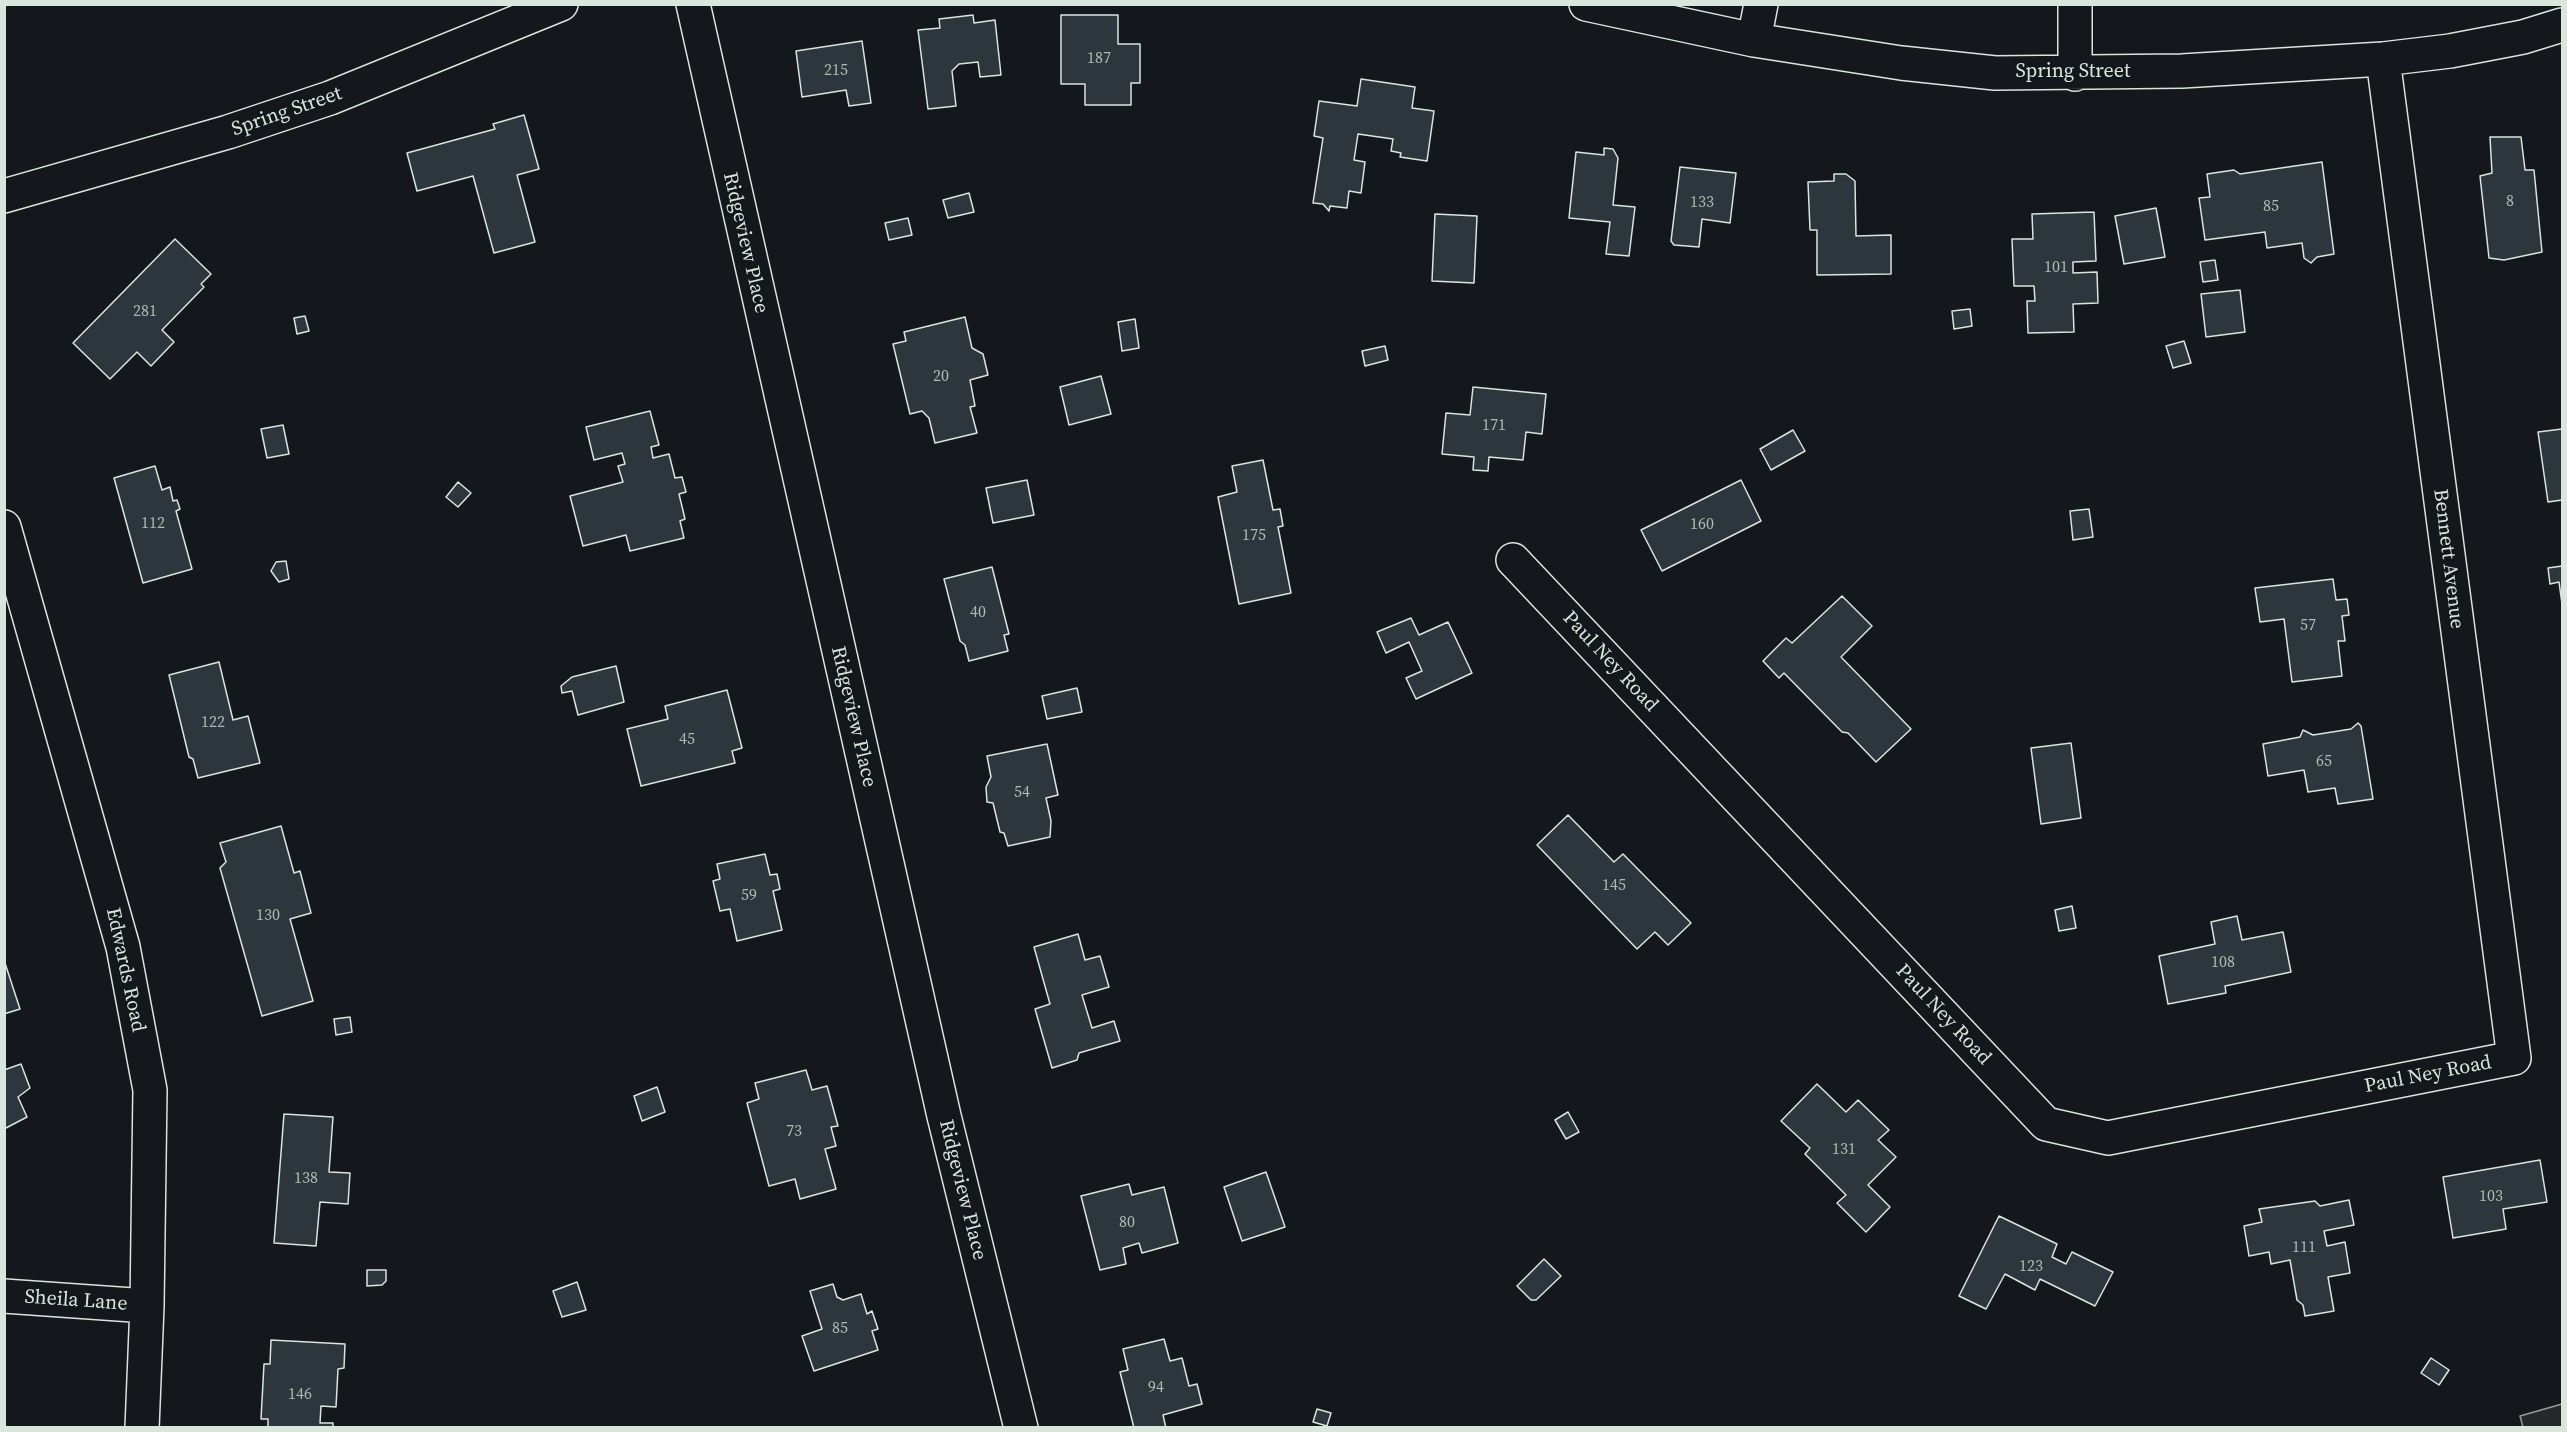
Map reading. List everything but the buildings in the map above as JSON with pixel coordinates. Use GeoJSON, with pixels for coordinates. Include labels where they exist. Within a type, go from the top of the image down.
{"type":"FeatureCollection","features":[{"type":"Feature","properties":{"kind":"street","name":"Spring Street"},"geometry":{"type":"LineString","coordinates":[[4,196],[228,132],[330,98],[561,4]]}},
{"type":"Feature","properties":{"kind":"street","name":"Ridgeview Place"},"geometry":{"type":"LineString","coordinates":[[693,4],[941,1105],[1021,1428]]}},
{"type":"Feature","properties":{"kind":"street","name":"Spring Street"},"geometry":{"type":"LineString","coordinates":[[1586,4],[1754,39],[1995,73],[2075,74],[2274,67],[2384,59],[2450,51],[2523,37],[2562,25]]}},
{"type":"Feature","properties":{"kind":"street"},"geometry":{"type":"LineString","coordinates":[[1754,39],[1761,4]]}},
{"type":"Feature","properties":{"kind":"street"},"geometry":{"type":"LineString","coordinates":[[2075,4],[2075,74]]}},
{"type":"Feature","properties":{"kind":"street","name":"Bennett Avenue"},"geometry":{"type":"LineString","coordinates":[[2384,59],[2514,1058]]}},
{"type":"Feature","properties":{"kind":"street","name":"Edwards Road"},"geometry":{"type":"LineString","coordinates":[[4,527],[123,947],[150,1090],[147,1306],[142,1428]]}},
{"type":"Feature","properties":{"kind":"street","name":"Paul Ney Road"},"geometry":{"type":"LineString","coordinates":[[1513,560],[2046,1124],[2108,1138],[2514,1058]]}},
{"type":"Feature","properties":{"kind":"street","name":"Sheila Lane"},"geometry":{"type":"LineString","coordinates":[[4,1296],[147,1306]]}},
{"type":"Feature","properties":{"kind":"shaded area"},"geometry":{"type":"Polygon","coordinates":[[[2562,1404],[2562,1427],[2523,1427],[2520,1416],[2562,1404]]]}}]}
